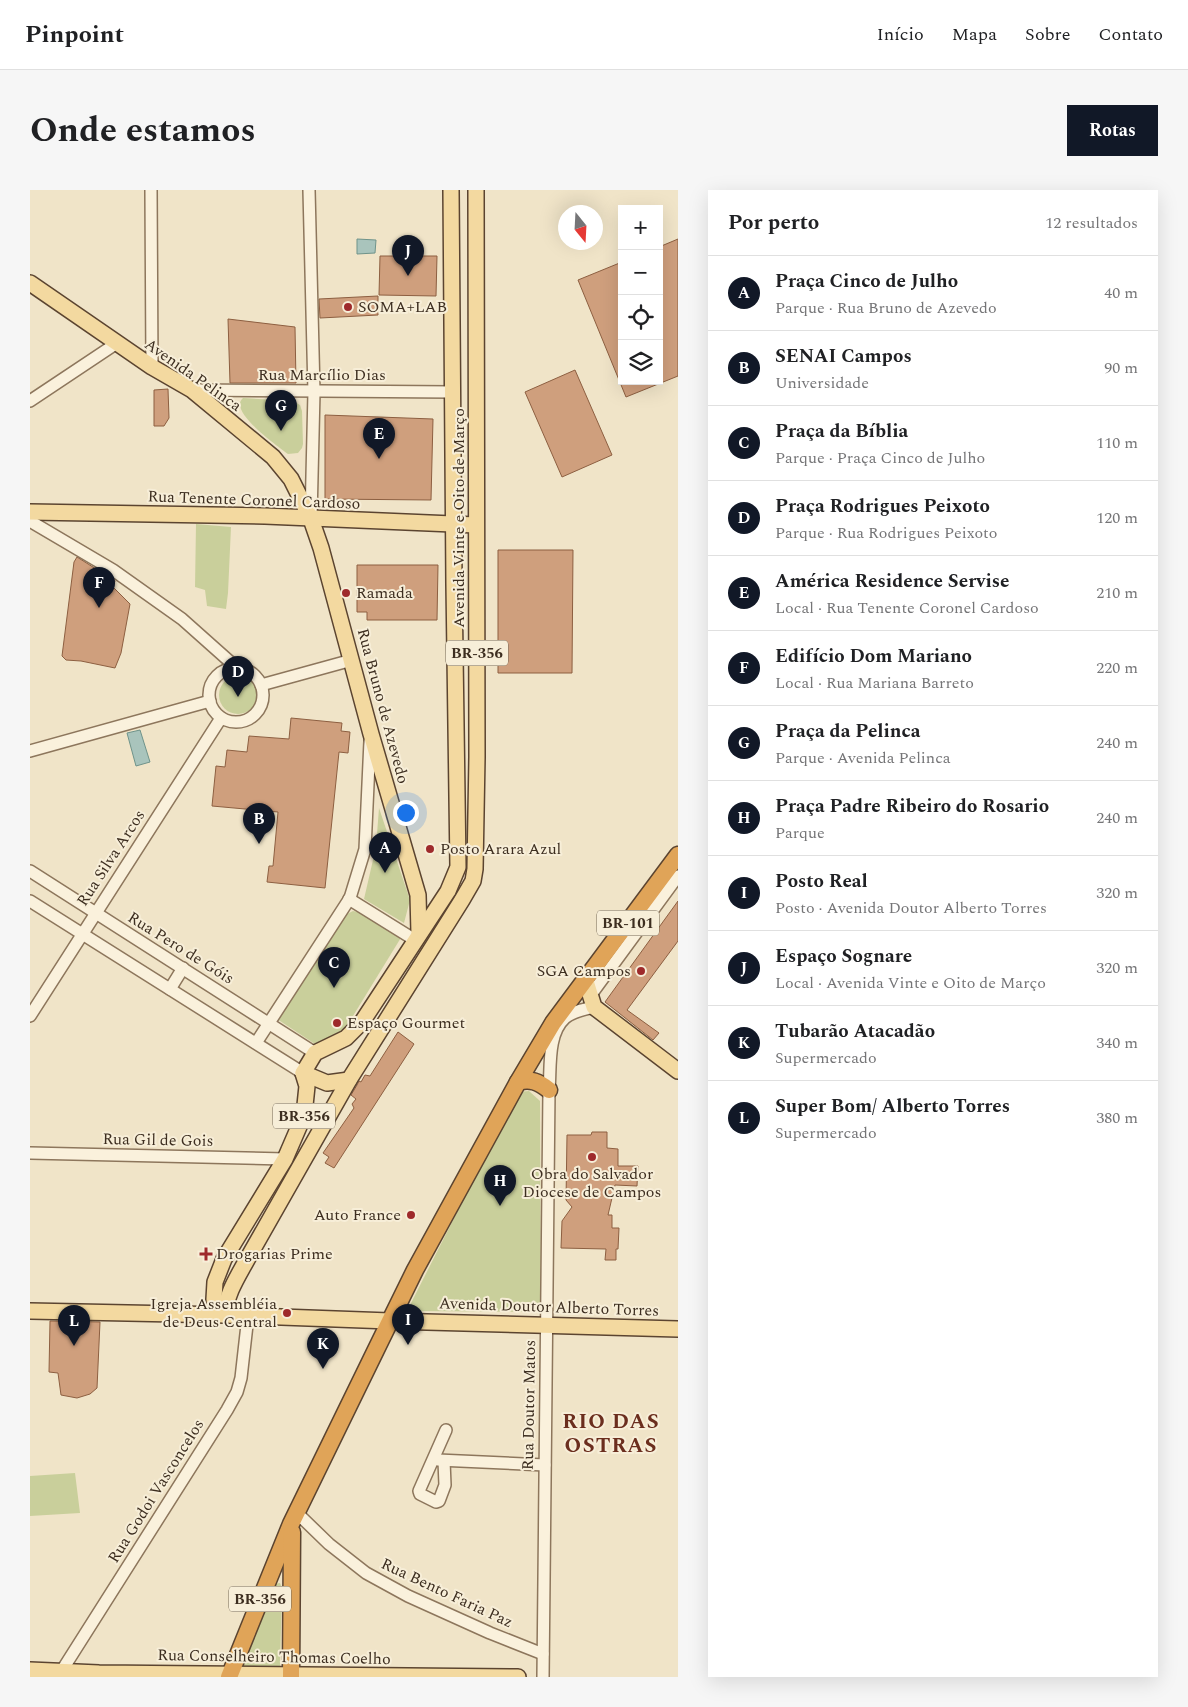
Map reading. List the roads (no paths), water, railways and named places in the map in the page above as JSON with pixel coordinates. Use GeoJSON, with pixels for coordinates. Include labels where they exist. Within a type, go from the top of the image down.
{"type":"FeatureCollection","features":[{"type":"Feature","properties":{"kind":"highway","name":"BR-101"},"geometry":{"type":"LineString","coordinates":[[390,1321],[518,1082],[553,1023],[585,978],[676,868]]}},
{"type":"Feature","properties":{"kind":"highway"},"geometry":{"type":"LineString","coordinates":[[518,1082],[525,1080],[536,1081],[550,1090]]}},
{"type":"Feature","properties":{"kind":"highway","name":"BR-356"},"geometry":{"type":"LineString","coordinates":[[229,1675],[294,1519],[390,1321]]}},
{"type":"Feature","properties":{"kind":"highway"},"geometry":{"type":"LineString","coordinates":[[291,1676],[294,1519]]}},
{"type":"Feature","properties":{"kind":"highway"},"geometry":{"type":"LineString","coordinates":[[265,1586],[280,1580],[284,1582],[292,1594]]}},
{"type":"Feature","properties":{"kind":"main road","name":"Avenida Vinte e Oito de Março"},"geometry":{"type":"LineString","coordinates":[[315,1053],[346,1038],[362,1022],[448,890],[458,867],[453,525],[452,190]]}},
{"type":"Feature","properties":{"kind":"main road","name":"Avenida Vinte e Oito de Março"},"geometry":{"type":"LineString","coordinates":[[349,1080],[472,881],[477,859],[476,190]]}},
{"type":"Feature","properties":{"kind":"main road","name":"Avenida Pelinca"},"geometry":{"type":"LineString","coordinates":[[30,283],[117,344],[192,390],[273,457],[291,479],[311,519]]}},
{"type":"Feature","properties":{"kind":"main road","name":"Rua Tenente Coronel Cardoso"},"geometry":{"type":"LineString","coordinates":[[30,512],[257,516],[476,525]]}},
{"type":"Feature","properties":{"kind":"main road","name":"Rua Bruno de Azevedo"},"geometry":{"type":"LineString","coordinates":[[311,519],[321,548],[371,734],[418,895],[417,936]]}},
{"type":"Feature","properties":{"kind":"main road"},"geometry":{"type":"LineString","coordinates":[[458,808],[466,806],[472,809],[477,840]]}},
{"type":"Feature","properties":{"kind":"main road"},"geometry":{"type":"LineString","coordinates":[[585,978],[592,1002],[678,1071]]}},
{"type":"Feature","properties":{"kind":"main road"},"geometry":{"type":"LineString","coordinates":[[315,1053],[304,1073],[327,1083],[349,1080]]}},
{"type":"Feature","properties":{"kind":"main road","name":"BR-356"},"geometry":{"type":"LineString","coordinates":[[221,1315],[214,1299],[215,1282],[224,1259],[297,1134],[304,1115],[307,1086],[304,1073]]}},
{"type":"Feature","properties":{"kind":"main road","name":"BR-356"},"geometry":{"type":"LineString","coordinates":[[221,1315],[229,1293],[349,1080]]}},
{"type":"Feature","properties":{"kind":"main road","name":"Avenida Doutor Alberto Torres"},"geometry":{"type":"LineString","coordinates":[[30,1312],[221,1315],[678,1328]]}},
{"type":"Feature","properties":{"kind":"main road"},"geometry":{"type":"LineString","coordinates":[[30,1661],[58,1672]]}},
{"type":"Feature","properties":{"kind":"main road","name":"Rua Conselheiro Thomas Coelho"},"geometry":{"type":"LineString","coordinates":[[30,1670],[98,1675],[518,1677]]}},
{"type":"Feature","properties":{"kind":"street"},"geometry":{"type":"LineString","coordinates":[[151,190],[152,367]]}},
{"type":"Feature","properties":{"kind":"street"},"geometry":{"type":"LineString","coordinates":[[309,190],[314,392],[311,519]]}},
{"type":"Feature","properties":{"kind":"street"},"geometry":{"type":"LineString","coordinates":[[30,402],[117,344]]}},
{"type":"Feature","properties":{"kind":"street","name":"Rua Marcílio Dias"},"geometry":{"type":"LineString","coordinates":[[192,390],[452,392]]}},
{"type":"Feature","properties":{"kind":"street"},"geometry":{"type":"LineString","coordinates":[[30,521],[113,570],[182,619],[237,668],[256,676],[261,685],[263,696],[260,707],[253,716],[243,721],[232,722],[222,718],[214,710],[210,701],[210,688],[216,678],[226,671],[237,668]]}},
{"type":"Feature","properties":{"kind":"street"},"geometry":{"type":"LineString","coordinates":[[261,685],[352,660]]}},
{"type":"Feature","properties":{"kind":"street"},"geometry":{"type":"LineString","coordinates":[[30,751],[210,701]]}},
{"type":"Feature","properties":{"kind":"street","name":"Rua Silva Arcos"},"geometry":{"type":"LineString","coordinates":[[30,1016],[222,718]]}},
{"type":"Feature","properties":{"kind":"street"},"geometry":{"type":"LineString","coordinates":[[256,1043],[349,900],[365,849],[371,734]]}},
{"type":"Feature","properties":{"kind":"street"},"geometry":{"type":"LineString","coordinates":[[592,1002],[676,868]]}},
{"type":"Feature","properties":{"kind":"street","name":"Rua Pero de Góis"},"geometry":{"type":"LineString","coordinates":[[30,870],[95,914],[315,1053]]}},
{"type":"Feature","properties":{"kind":"street"},"geometry":{"type":"LineString","coordinates":[[349,900],[417,936]]}},
{"type":"Feature","properties":{"kind":"street"},"geometry":{"type":"LineString","coordinates":[[30,901],[304,1073]]}},
{"type":"Feature","properties":{"kind":"street"},"geometry":{"type":"LineString","coordinates":[[170,989],[183,968]]}},
{"type":"Feature","properties":{"kind":"street","name":"Rua Doutor Matos"},"geometry":{"type":"LineString","coordinates":[[543,1677],[546,1324],[550,1090],[553,1040],[557,1029],[566,1018],[592,1002]]}},
{"type":"Feature","properties":{"kind":"street","name":"Rua Gil de Gois"},"geometry":{"type":"LineString","coordinates":[[30,1153],[284,1159]]}},
{"type":"Feature","properties":{"kind":"street","name":"Rua Godoi Vasconcelos"},"geometry":{"type":"LineString","coordinates":[[58,1672],[237,1392],[241,1378],[248,1316]]}},
{"type":"Feature","properties":{"kind":"street"},"geometry":{"type":"LineString","coordinates":[[446,1430],[439,1460],[545,1465]]}},
{"type":"Feature","properties":{"kind":"street","name":"Rua Bento Faria Paz"},"geometry":{"type":"LineString","coordinates":[[294,1519],[366,1573],[408,1596],[490,1633],[543,1654]]}},
{"type":"Feature","properties":{"kind":"water"},"geometry":{"type":"Polygon","coordinates":[[[357,239],[376,240],[375,253],[357,254],[357,239]]]}},
{"type":"Feature","properties":{"kind":"water"},"geometry":{"type":"Polygon","coordinates":[[[140,730],[150,762],[136,766],[127,733],[140,730]]]}},
{"type":"Feature","properties":{"kind":"place","name":"Espaço Sognare"},"geometry":{"type":"Point","coordinates":[408,276]}},
{"type":"Feature","properties":{"kind":"place","name":"SOMA+LAB"},"geometry":{"type":"Point","coordinates":[348,307]}},
{"type":"Feature","properties":{"kind":"place","name":"Praça da Pelinca"},"geometry":{"type":"Point","coordinates":[281,431]}},
{"type":"Feature","properties":{"kind":"place","name":"América Residence Servise"},"geometry":{"type":"Point","coordinates":[379,459]}},
{"type":"Feature","properties":{"kind":"place","name":"Ramada"},"geometry":{"type":"Point","coordinates":[346,593]}},
{"type":"Feature","properties":{"kind":"place","name":"Edifício Dom Mariano"},"geometry":{"type":"Point","coordinates":[99,608]}},
{"type":"Feature","properties":{"kind":"place","name":"Praça Rodrigues Peixoto"},"geometry":{"type":"Point","coordinates":[238,697]}},
{"type":"Feature","properties":{"kind":"place","name":"SENAI Campos"},"geometry":{"type":"Point","coordinates":[259,844]}},
{"type":"Feature","properties":{"kind":"place","name":"Posto Arara Azul"},"geometry":{"type":"Point","coordinates":[430,849]}},
{"type":"Feature","properties":{"kind":"place","name":"Praça Cinco de Julho"},"geometry":{"type":"Point","coordinates":[385,873]}},
{"type":"Feature","properties":{"kind":"place","name":"SGA Campos"},"geometry":{"type":"Point","coordinates":[641,971]}},
{"type":"Feature","properties":{"kind":"place","name":"Praça da Bíblia"},"geometry":{"type":"Point","coordinates":[334,988]}},
{"type":"Feature","properties":{"kind":"place","name":"Espaço Gourmet"},"geometry":{"type":"Point","coordinates":[337,1023]}},
{"type":"Feature","properties":{"kind":"place","name":"Obra do Salvador Diocese de Campos"},"geometry":{"type":"Point","coordinates":[592,1157]}},
{"type":"Feature","properties":{"kind":"place","name":"Praça Padre Ribeiro do Rosario"},"geometry":{"type":"Point","coordinates":[500,1206]}},
{"type":"Feature","properties":{"kind":"place","name":"Auto France"},"geometry":{"type":"Point","coordinates":[411,1215]}},
{"type":"Feature","properties":{"kind":"place","name":"Drogarias Prime"},"geometry":{"type":"Point","coordinates":[206,1254]}},
{"type":"Feature","properties":{"kind":"place","name":"Igreja Assembléia de Deus Central"},"geometry":{"type":"Point","coordinates":[287,1313]}},
{"type":"Feature","properties":{"kind":"place","name":"Posto Real"},"geometry":{"type":"Point","coordinates":[408,1345]}},
{"type":"Feature","properties":{"kind":"place","name":"Super Bom/ Alberto Torres"},"geometry":{"type":"Point","coordinates":[74,1346]}},
{"type":"Feature","properties":{"kind":"place","name":"Tubarão Atacadão"},"geometry":{"type":"Point","coordinates":[323,1369]}},
{"type":"Feature","properties":{"kind":"district","name":"RIO DAS OSTRAS"},"geometry":{"type":"Point","coordinates":[611,1434]}}]}
